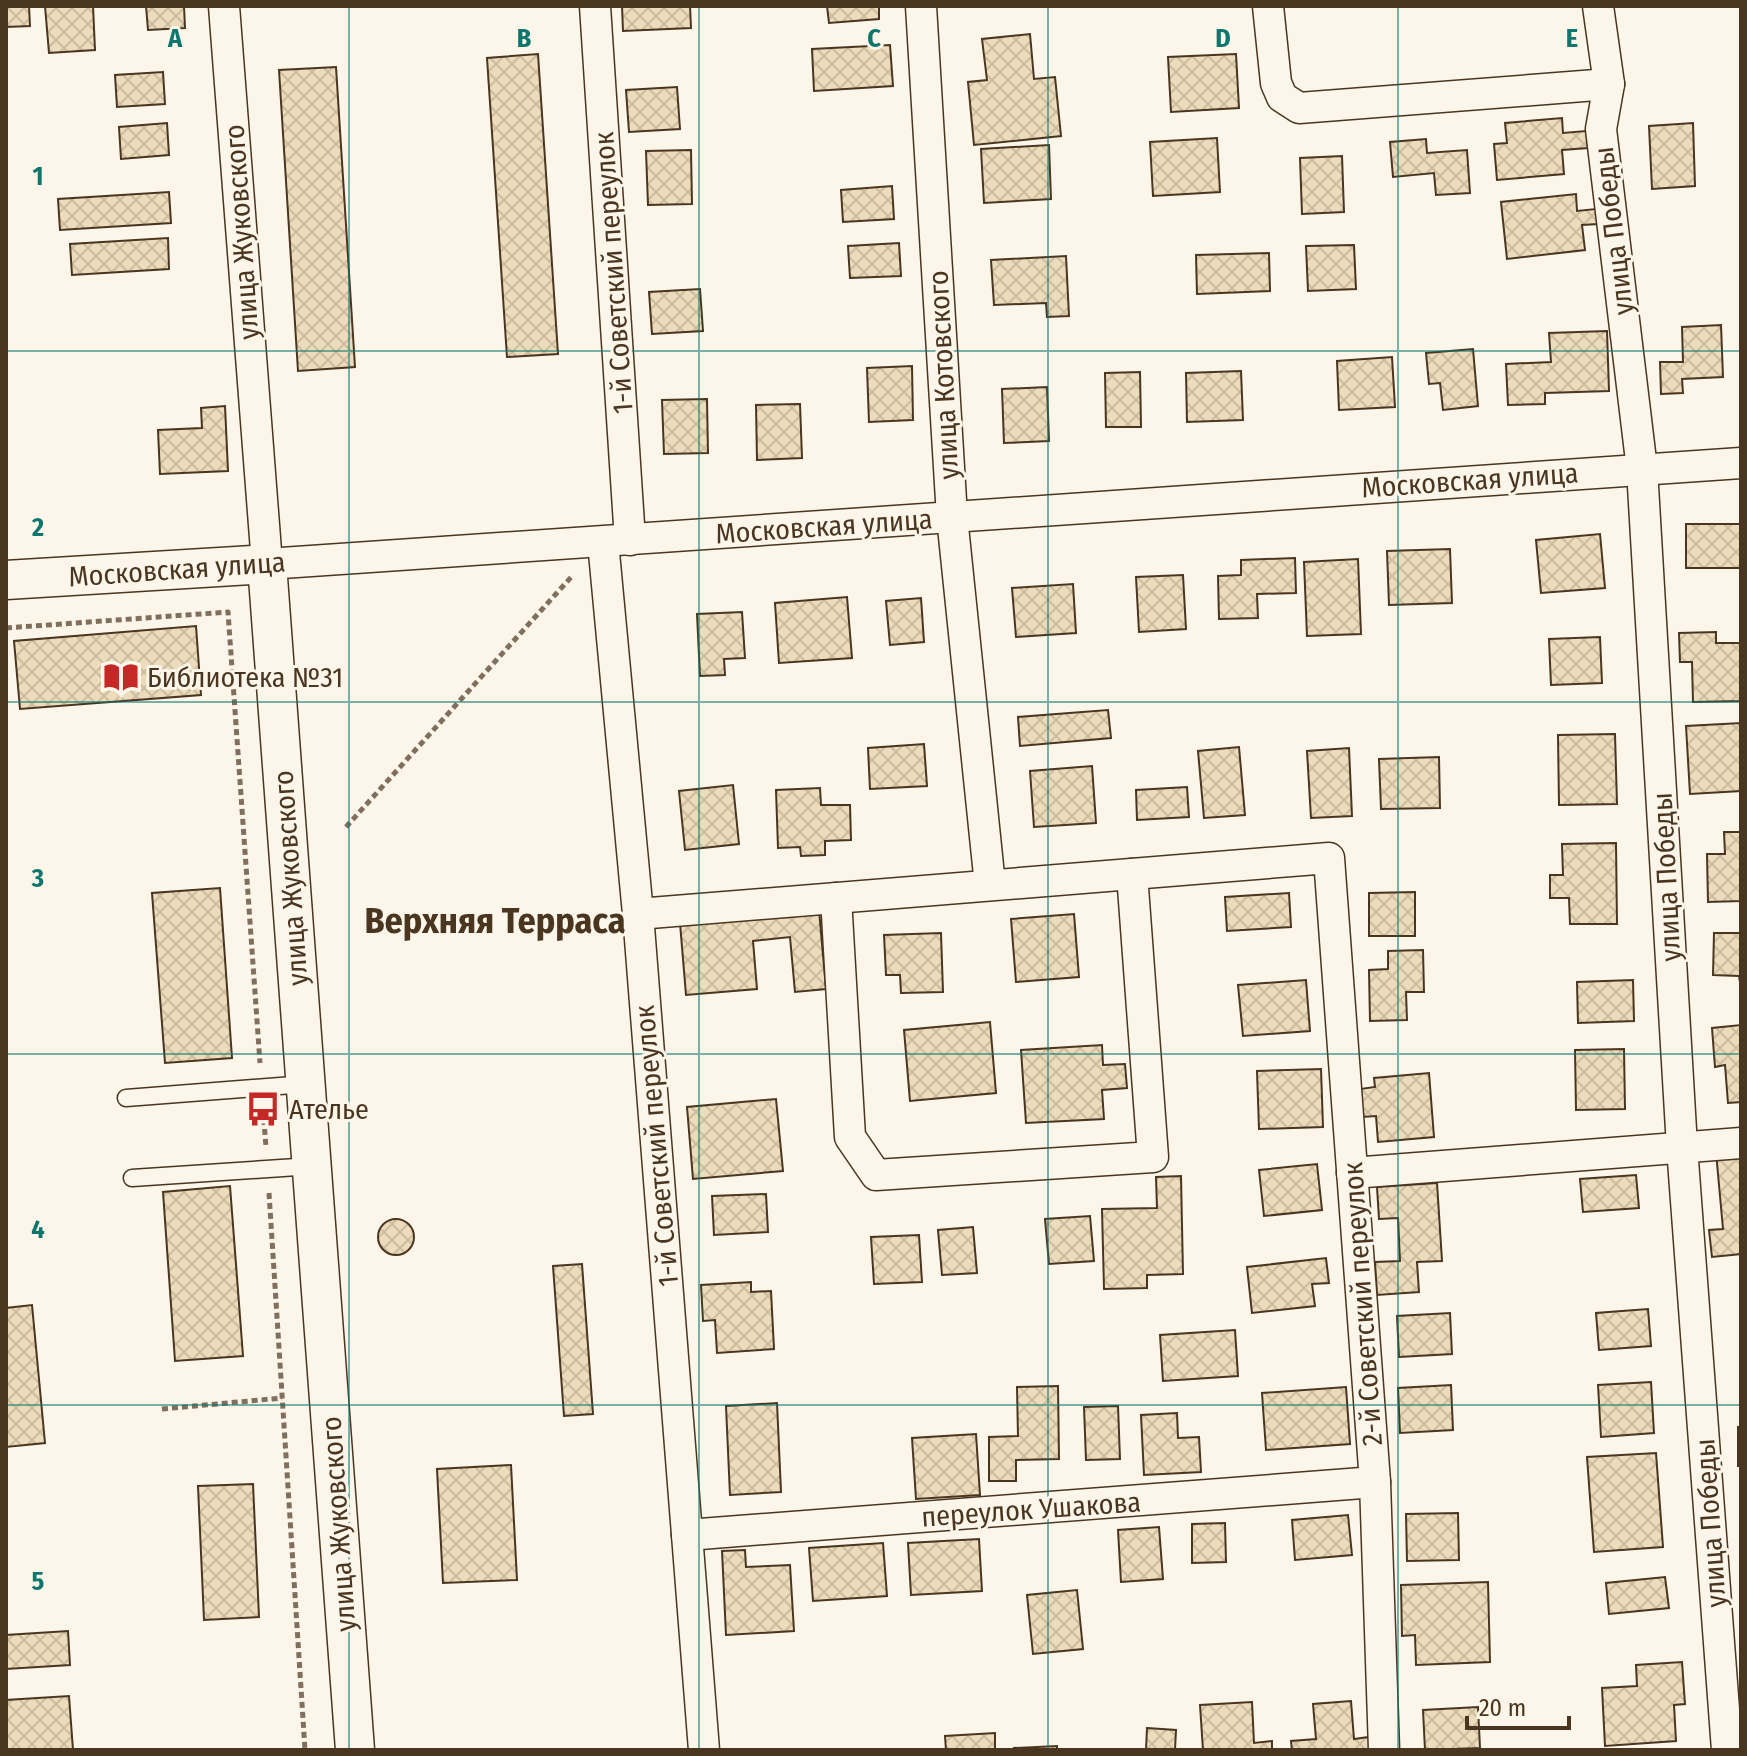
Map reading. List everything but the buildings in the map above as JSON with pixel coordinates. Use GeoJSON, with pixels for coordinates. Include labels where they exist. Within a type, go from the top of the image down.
{"type":"FeatureCollection","features":[{"type":"Feature","properties":{"kind":"street","name":"улица Жуковского"},"geometry":{"type":"LineString","coordinates":[[224,6],[355,1750]]}},
{"type":"Feature","properties":{"kind":"street","name":"1-й Советский переулок"},"geometry":{"type":"LineString","coordinates":[[595,6],[617,541],[638,914],[704,1750]]}},
{"type":"Feature","properties":{"kind":"street","name":"улица Котовского"},"geometry":{"type":"LineString","coordinates":[[921,6],[952,517],[990,885]]}},
{"type":"Feature","properties":{"kind":"street"},"geometry":{"type":"LineString","coordinates":[[1268,6],[1276,83],[1282,97],[1299,108],[1609,84]]}},
{"type":"Feature","properties":{"kind":"street","name":"улица Победы"},"geometry":{"type":"LineString","coordinates":[[1598,6],[1609,84],[1601,129],[1642,469],[1682,1147],[1727,1750]]}},
{"type":"Feature","properties":{"kind":"street","name":"Московская улица"},"geometry":{"type":"LineString","coordinates":[[6,580],[1741,463]]}},
{"type":"Feature","properties":{"kind":"street","name":"2-й Советский переулок"},"geometry":{"type":"LineString","coordinates":[[1132,874],[1329,858],[1375,1482],[1384,1750]]}},
{"type":"Feature","properties":{"kind":"street"},"geometry":{"type":"LineString","coordinates":[[638,914],[1132,874],[1153,1157],[876,1175],[850,1137],[836,898]]}},
{"type":"Feature","properties":{"kind":"street"},"geometry":{"type":"LineString","coordinates":[[1352,1173],[1741,1143]]}},
{"type":"Feature","properties":{"kind":"street","name":"переулок Ушакова"},"geometry":{"type":"LineString","coordinates":[[687,1535],[1375,1482]]}},
{"type":"Feature","properties":{"kind":"lane"},"geometry":{"type":"LineString","coordinates":[[126,1098],[306,1084]]}},
{"type":"Feature","properties":{"kind":"lane"},"geometry":{"type":"LineString","coordinates":[[132,1178],[312,1166]]}},
{"type":"Feature","properties":{"kind":"path"},"geometry":{"type":"LineString","coordinates":[[346,827],[617,541]]}},
{"type":"Feature","properties":{"kind":"path"},"geometry":{"type":"LineString","coordinates":[[6,628],[228,612]]}},
{"type":"Feature","properties":{"kind":"path"},"geometry":{"type":"LineString","coordinates":[[162,1409],[282,1398]]}},
{"type":"Feature","properties":{"kind":"place","name":"Библиотека №31"},"geometry":{"type":"Point","coordinates":[121,677]}},
{"type":"Feature","properties":{"kind":"place","name":"Ателье"},"geometry":{"type":"Point","coordinates":[263,1109]}},
{"type":"Feature","properties":{"kind":"district","name":"Верхняя Терраса"},"geometry":{"type":"Point","coordinates":[495,920]}}]}
